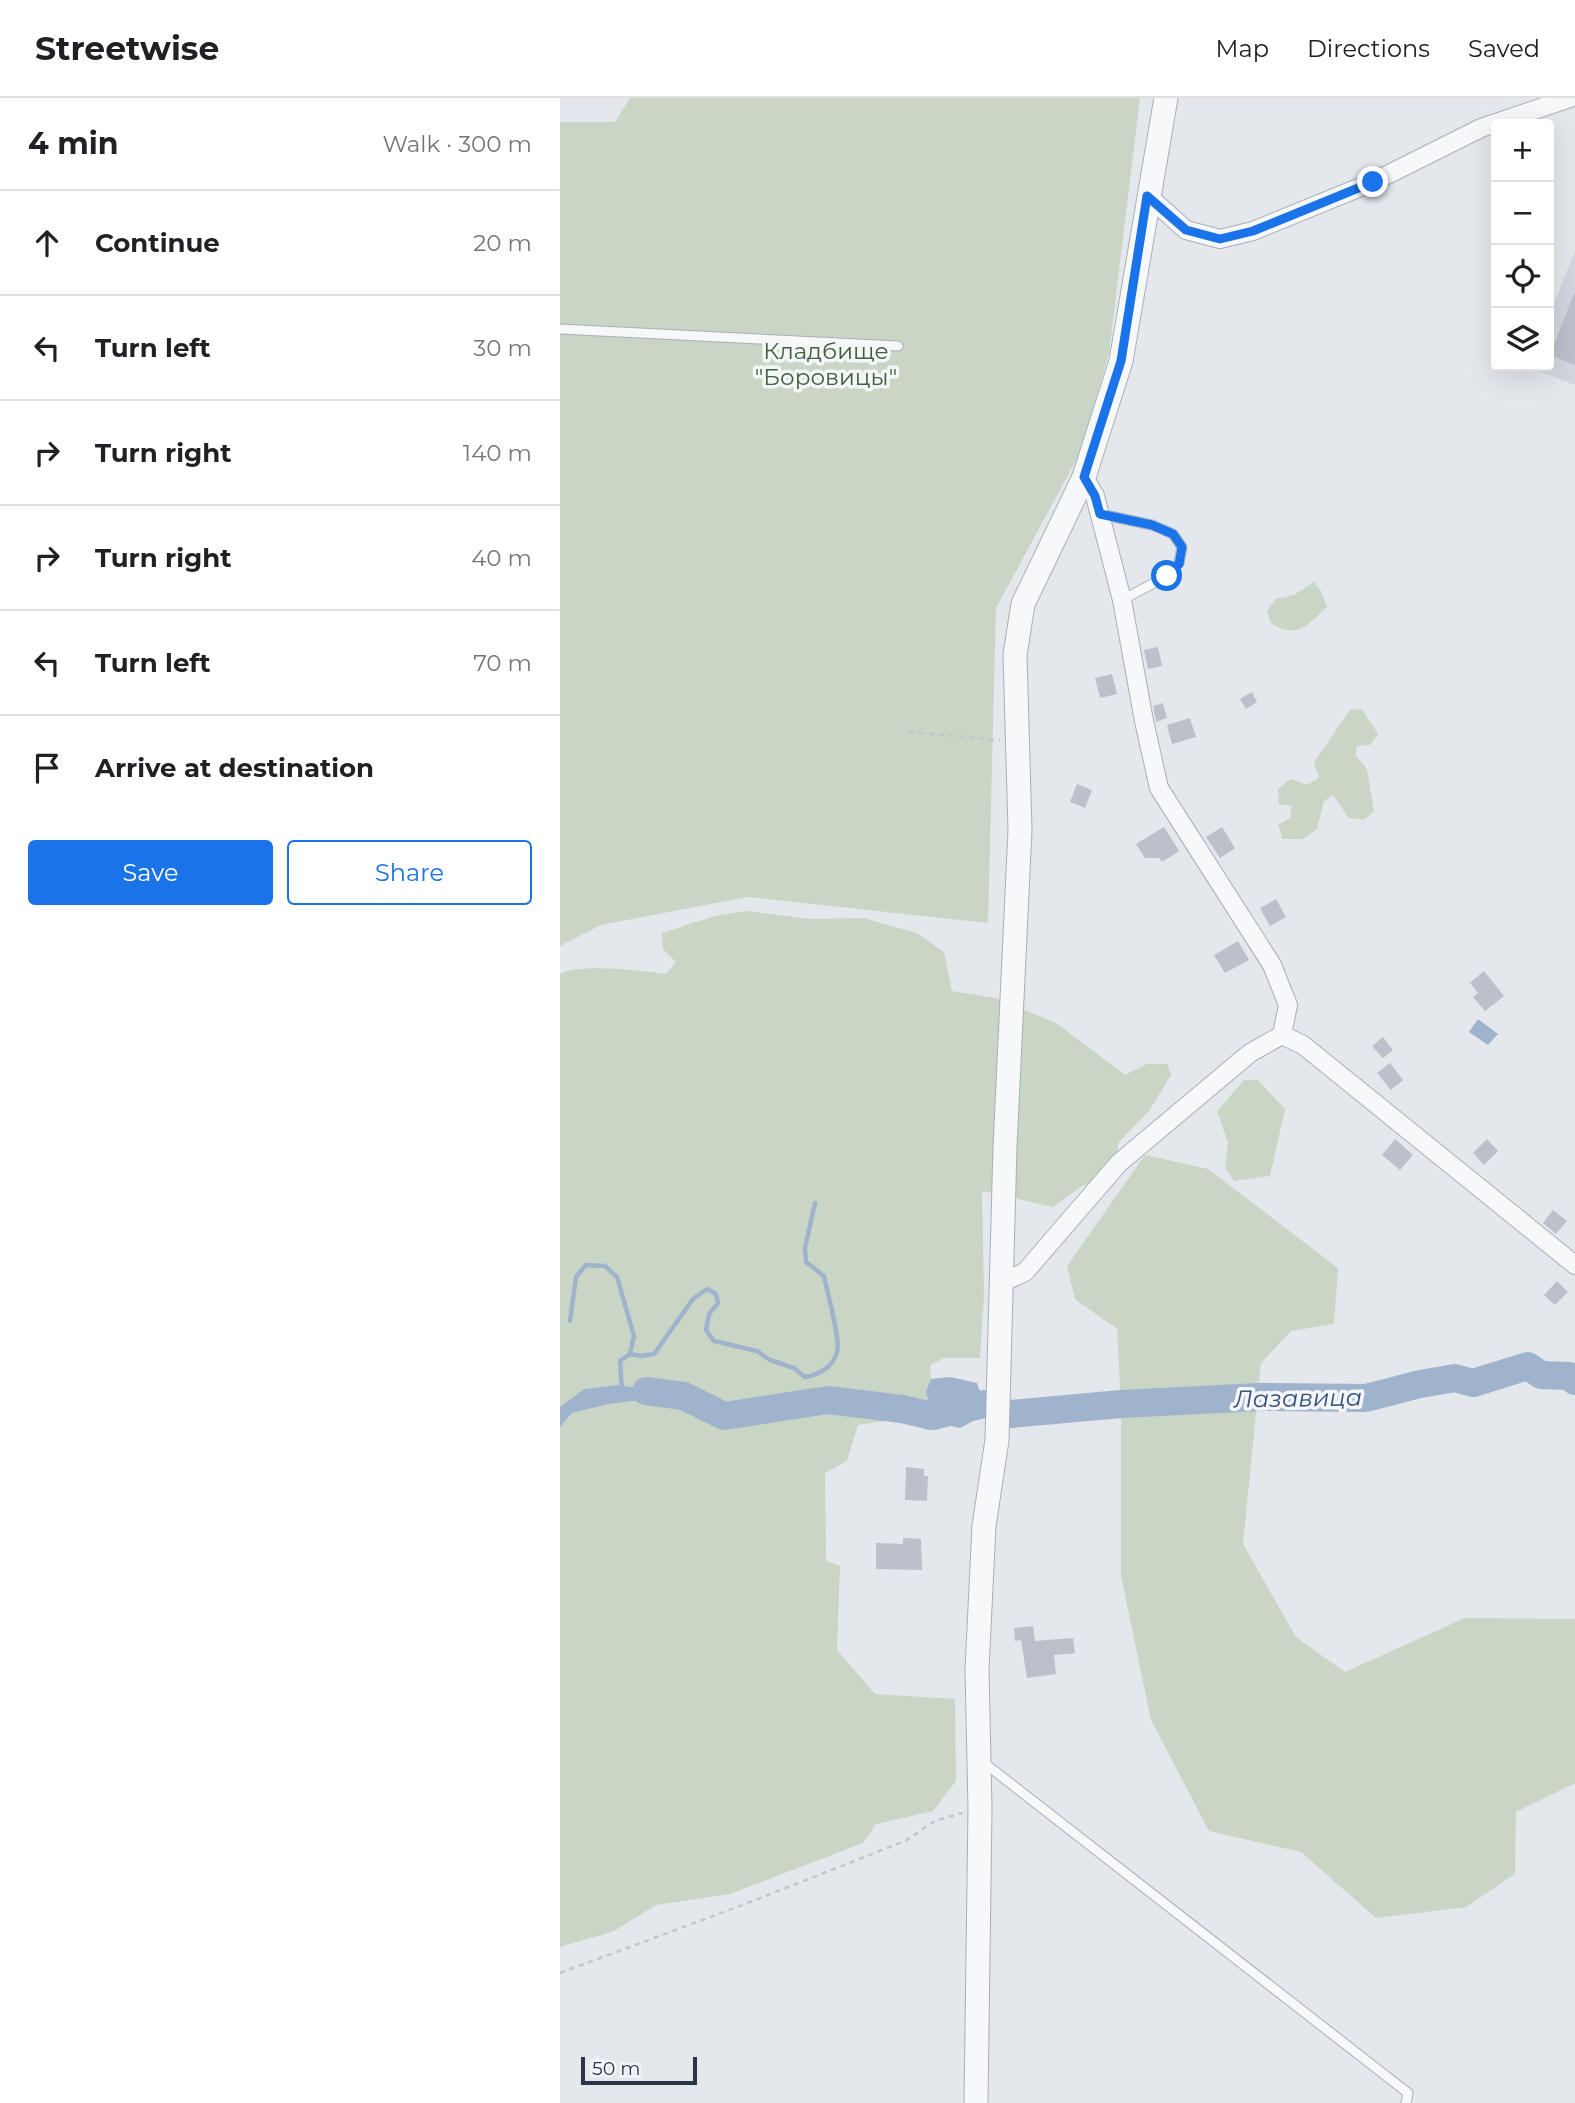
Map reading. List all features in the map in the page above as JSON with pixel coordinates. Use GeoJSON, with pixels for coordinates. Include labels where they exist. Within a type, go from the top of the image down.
{"type":"FeatureCollection","features":[{"type":"Feature","properties":{"kind":"street"},"geometry":{"type":"LineString","coordinates":[[976,2103],[979,1808],[977,1656],[984,1526],[997,1440],[1020,830],[1015,655],[1023,604],[1084,477],[1121,361],[1147,196],[1166,98]]}},
{"type":"Feature","properties":{"kind":"street"},"geometry":{"type":"LineString","coordinates":[[1147,196],[1186,230],[1220,239],[1242,234],[1373,182],[1481,128],[1570,98]]}},
{"type":"Feature","properties":{"kind":"street"},"geometry":{"type":"LineString","coordinates":[[1001,1283],[1025,1272],[1119,1163],[1250,1053],[1282,1035],[1288,1005],[1272,964],[1159,788],[1122,600],[1095,496],[1084,477]]}},
{"type":"Feature","properties":{"kind":"street"},"geometry":{"type":"LineString","coordinates":[[1282,1035],[1303,1045],[1575,1265]]}},
{"type":"Feature","properties":{"kind":"lane"},"geometry":{"type":"LineString","coordinates":[[560,329],[898,346]]}},
{"type":"Feature","properties":{"kind":"lane"},"geometry":{"type":"LineString","coordinates":[[1100,514],[1152,525],[1173,534],[1182,547],[1179,564],[1167,576],[1122,600]]}},
{"type":"Feature","properties":{"kind":"lane"},"geometry":{"type":"LineString","coordinates":[[979,1758],[1408,2093],[1406,2103]]}},
{"type":"Feature","properties":{"kind":"path"},"geometry":{"type":"LineString","coordinates":[[909,732],[1018,741]]}},
{"type":"Feature","properties":{"kind":"path"},"geometry":{"type":"LineString","coordinates":[[560,1973],[905,1841],[935,1821],[979,1808]]}},
{"type":"Feature","properties":{"kind":"shaded area"},"geometry":{"type":"Polygon","coordinates":[[[1575,251],[1575,385],[1538,371],[1554,371],[1554,304],[1575,251]]]}},
{"type":"Feature","properties":{"kind":"green space","name":"Кладбище \"Боровицы\""},"geometry":{"type":"Polygon","coordinates":[[[630,98],[1140,98],[1109,353],[1080,453],[996,608],[988,923],[747,897],[601,925],[560,946],[560,122],[615,122],[630,98]]]}},
{"type":"Feature","properties":{"kind":"green space"},"geometry":{"type":"Polygon","coordinates":[[[1314,582],[1327,607],[1320,614],[1295,630],[1280,628],[1271,623],[1267,612],[1275,599],[1294,595],[1314,582]]]}},
{"type":"Feature","properties":{"kind":"green space"},"geometry":{"type":"Polygon","coordinates":[[[1362,709],[1378,734],[1370,745],[1357,746],[1356,756],[1367,769],[1374,811],[1364,820],[1349,818],[1333,795],[1324,801],[1317,829],[1303,839],[1283,839],[1278,825],[1290,818],[1292,806],[1279,804],[1278,789],[1291,779],[1307,785],[1319,778],[1314,762],[1350,710],[1362,709]]]}},
{"type":"Feature","properties":{"kind":"green space"},"geometry":{"type":"Polygon","coordinates":[[[746,911],[810,919],[863,918],[917,933],[944,952],[952,991],[995,998],[1056,1023],[1125,1075],[1147,1064],[1167,1064],[1171,1075],[1149,1111],[1119,1142],[1116,1156],[1094,1182],[1082,1186],[1053,1207],[982,1191],[984,1296],[980,1358],[944,1358],[930,1365],[931,1379],[926,1391],[932,1416],[941,1424],[892,1420],[858,1425],[847,1461],[825,1473],[826,1561],[840,1566],[837,1650],[875,1694],[955,1699],[956,1781],[933,1811],[876,1824],[863,1843],[730,1894],[656,1905],[614,1931],[560,1947],[560,1427],[572,1413],[609,1404],[642,1400],[677,1407],[659,1390],[617,1385],[584,1389],[560,1407],[560,974],[597,968],[666,974],[676,962],[663,949],[662,933],[714,916],[746,911]]]}},
{"type":"Feature","properties":{"kind":"green space"},"geometry":{"type":"Polygon","coordinates":[[[1244,1080],[1258,1080],[1285,1109],[1270,1176],[1234,1181],[1225,1168],[1228,1143],[1217,1111],[1244,1080]]]}},
{"type":"Feature","properties":{"kind":"green space"},"geometry":{"type":"Polygon","coordinates":[[[1145,1155],[1208,1169],[1338,1268],[1334,1324],[1291,1331],[1261,1363],[1243,1544],[1296,1637],[1345,1672],[1465,1618],[1575,1619],[1575,1783],[1516,1812],[1515,1874],[1466,1907],[1376,1918],[1301,1852],[1209,1831],[1151,1720],[1121,1576],[1121,1404],[1117,1329],[1075,1299],[1067,1266],[1145,1155]]]}},
{"type":"Feature","properties":{"kind":"water"},"geometry":{"type":"Polygon","coordinates":[[[1478,1019],[1498,1034],[1488,1045],[1469,1032],[1478,1019]]]}},
{"type":"Feature","properties":{"kind":"water"},"geometry":{"type":"Polygon","coordinates":[[[950,1377],[977,1383],[984,1404],[980,1417],[960,1428],[941,1424],[932,1416],[926,1391],[931,1379],[950,1377]]]}},
{"type":"Feature","properties":{"kind":"water"},"geometry":{"type":"Polygon","coordinates":[[[617,1385],[684,1396],[677,1407],[642,1400],[572,1413],[560,1427],[560,1407],[584,1389],[617,1385]]]}},
{"type":"Feature","properties":{"kind":"building"},"geometry":{"type":"Polygon","coordinates":[[[1575,294],[1575,365],[1554,357],[1554,345],[1575,294]]]}},
{"type":"Feature","properties":{"kind":"building"},"geometry":{"type":"Polygon","coordinates":[[[1158,647],[1162,666],[1148,669],[1144,650],[1158,647]]]}},
{"type":"Feature","properties":{"kind":"building"},"geometry":{"type":"Polygon","coordinates":[[[1112,674],[1117,694],[1100,698],[1095,678],[1112,674]]]}},
{"type":"Feature","properties":{"kind":"building"},"geometry":{"type":"Polygon","coordinates":[[[1252,692],[1257,702],[1246,709],[1240,699],[1252,692]]]}},
{"type":"Feature","properties":{"kind":"building"},"geometry":{"type":"Polygon","coordinates":[[[1163,703],[1167,718],[1156,722],[1153,706],[1163,703]]]}},
{"type":"Feature","properties":{"kind":"building"},"geometry":{"type":"Polygon","coordinates":[[[1190,718],[1196,737],[1172,744],[1167,725],[1190,718]]]}},
{"type":"Feature","properties":{"kind":"building"},"geometry":{"type":"Polygon","coordinates":[[[1077,784],[1092,790],[1085,808],[1070,802],[1077,784]]]}},
{"type":"Feature","properties":{"kind":"building"},"geometry":{"type":"Polygon","coordinates":[[[1164,827],[1179,851],[1162,862],[1159,858],[1145,858],[1136,844],[1164,827]]]}},
{"type":"Feature","properties":{"kind":"building"},"geometry":{"type":"Polygon","coordinates":[[[1222,827],[1235,848],[1220,858],[1206,837],[1222,827]]]}},
{"type":"Feature","properties":{"kind":"building"},"geometry":{"type":"Polygon","coordinates":[[[1276,899],[1286,917],[1270,926],[1260,908],[1276,899]]]}},
{"type":"Feature","properties":{"kind":"building"},"geometry":{"type":"Polygon","coordinates":[[[1238,941],[1249,960],[1225,973],[1214,955],[1238,941]]]}},
{"type":"Feature","properties":{"kind":"building"},"geometry":{"type":"Polygon","coordinates":[[[1484,971],[1504,996],[1485,1011],[1473,997],[1478,993],[1470,983],[1484,971]]]}},
{"type":"Feature","properties":{"kind":"building"},"geometry":{"type":"Polygon","coordinates":[[[1383,1037],[1393,1050],[1383,1058],[1372,1046],[1383,1037]]]}},
{"type":"Feature","properties":{"kind":"building"},"geometry":{"type":"Polygon","coordinates":[[[1390,1063],[1403,1080],[1391,1090],[1377,1073],[1390,1063]]]}},
{"type":"Feature","properties":{"kind":"building"},"geometry":{"type":"Polygon","coordinates":[[[1395,1139],[1413,1155],[1400,1170],[1382,1155],[1395,1139]]]}},
{"type":"Feature","properties":{"kind":"building"},"geometry":{"type":"Polygon","coordinates":[[[1487,1139],[1498,1151],[1484,1165],[1473,1153],[1487,1139]]]}},
{"type":"Feature","properties":{"kind":"building"},"geometry":{"type":"Polygon","coordinates":[[[1553,1210],[1567,1221],[1556,1234],[1543,1223],[1553,1210]]]}},
{"type":"Feature","properties":{"kind":"building"},"geometry":{"type":"Polygon","coordinates":[[[1557,1281],[1568,1292],[1555,1305],[1544,1295],[1557,1281]]]}},
{"type":"Feature","properties":{"kind":"building"},"geometry":{"type":"Polygon","coordinates":[[[906,1467],[924,1469],[924,1476],[928,1476],[927,1501],[905,1500],[906,1467]]]}},
{"type":"Feature","properties":{"kind":"building"},"geometry":{"type":"Polygon","coordinates":[[[903,1538],[921,1539],[922,1570],[876,1569],[876,1543],[903,1544],[903,1538]]]}},
{"type":"Feature","properties":{"kind":"building"},"geometry":{"type":"Polygon","coordinates":[[[1033,1626],[1035,1641],[1073,1638],[1075,1653],[1054,1655],[1056,1674],[1027,1678],[1021,1640],[1015,1641],[1014,1628],[1033,1626]]]}},
{"type":"Feature","properties":{"kind":"waterway"},"geometry":{"type":"LineString","coordinates":[[622,1391],[620,1361],[630,1354],[654,1354],[693,1299],[707,1289],[716,1294],[718,1303],[709,1314],[706,1330],[714,1341],[757,1351],[770,1360],[794,1368],[805,1377],[829,1366],[838,1346],[833,1316],[824,1276],[806,1262],[805,1248],[815,1203]]}},
{"type":"Feature","properties":{"kind":"waterway"},"geometry":{"type":"LineString","coordinates":[[570,1321],[576,1277],[586,1265],[605,1266],[617,1277],[634,1336],[630,1354]]}},
{"type":"Feature","properties":{"kind":"waterway","name":"Лазавица"},"geometry":{"type":"LineString","coordinates":[[1011,1414],[1121,1404],[1259,1397],[1366,1398],[1455,1378],[1473,1383],[1528,1366],[1541,1375],[1569,1376],[1575,1381]]}},
{"type":"Feature","properties":{"kind":"waterway","name":"Лазавица"},"geometry":{"type":"LineString","coordinates":[[646,1391],[684,1396],[724,1416],[828,1400],[902,1409],[932,1416],[984,1404]]}},
{"type":"Feature","properties":{"kind":"route"},"geometry":{"type":"LineString","coordinates":[[1167,576],[1179,564],[1182,547],[1173,534],[1152,525],[1100,514],[1095,496],[1084,477],[1121,361],[1147,196],[1186,230],[1220,239],[1253,231],[1373,182]]}}]}
